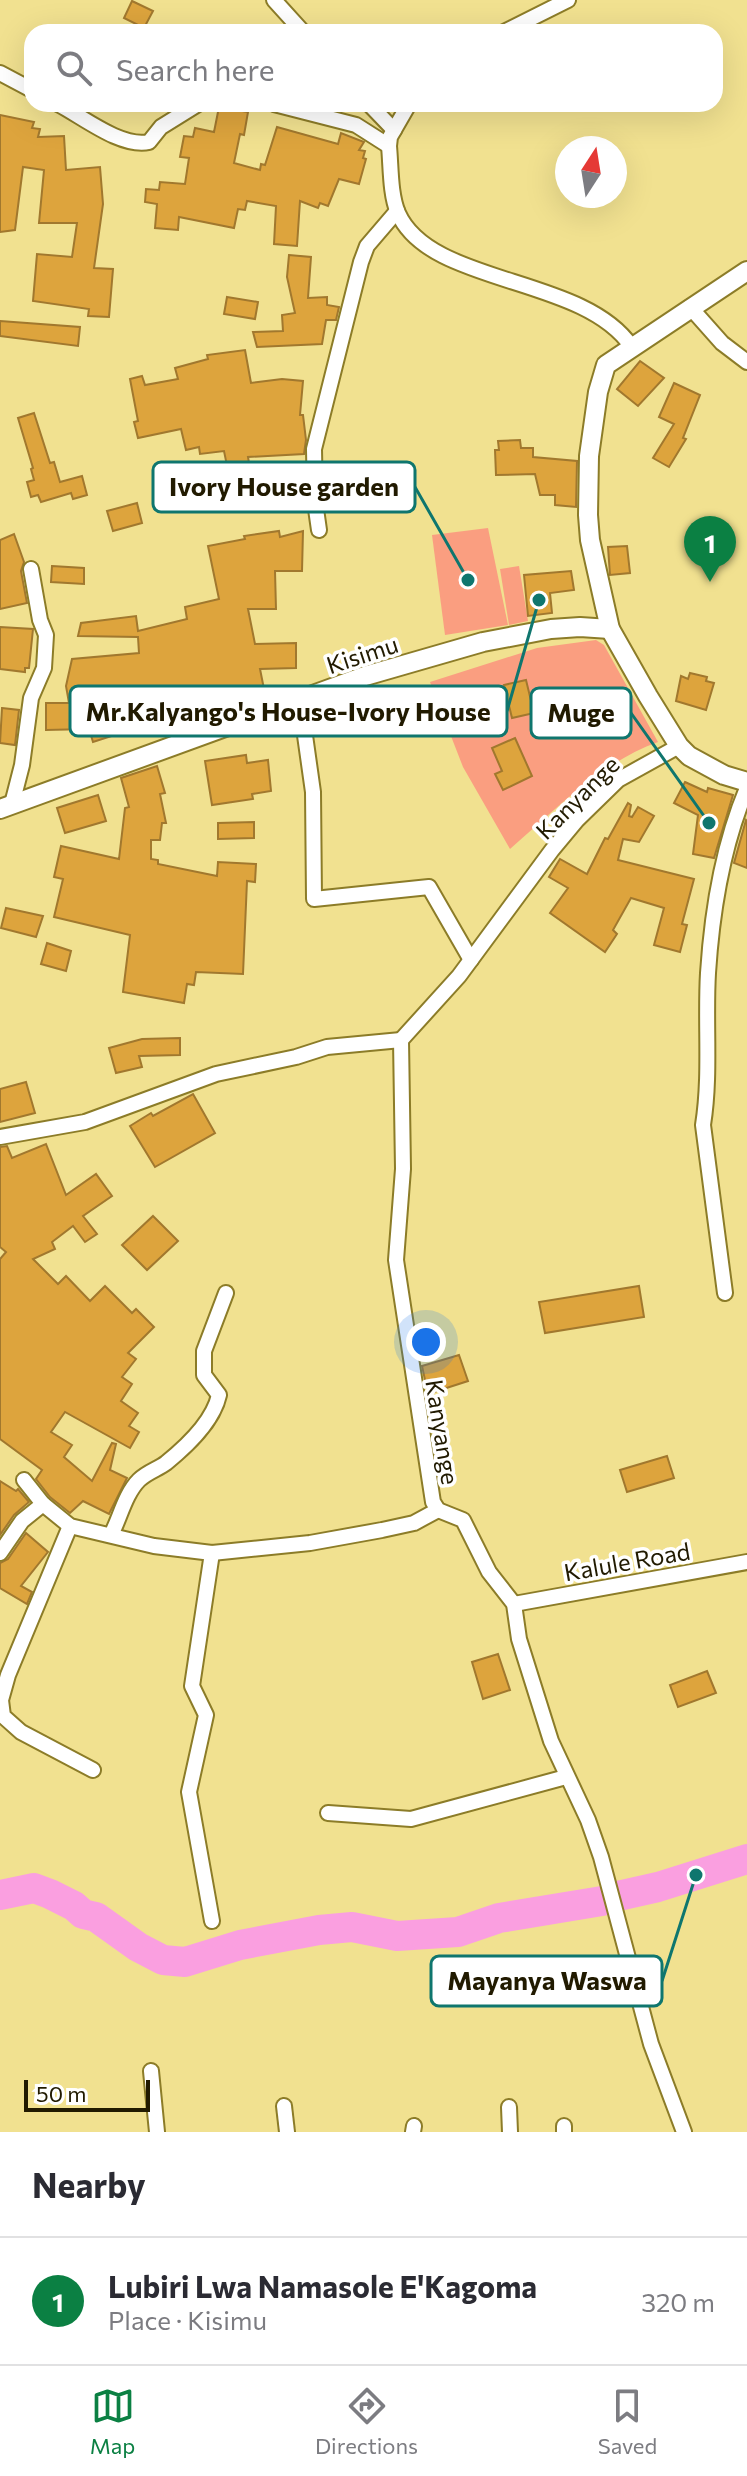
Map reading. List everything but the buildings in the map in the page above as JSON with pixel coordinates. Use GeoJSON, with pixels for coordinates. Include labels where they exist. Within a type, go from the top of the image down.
{"type":"FeatureCollection","features":[{"type":"Feature","properties":{"kind":"street"},"geometry":{"type":"LineString","coordinates":[[274,0],[296,24]]}},
{"type":"Feature","properties":{"kind":"street"},"geometry":{"type":"LineString","coordinates":[[520,24],[568,0]]}},
{"type":"Feature","properties":{"kind":"street"},"geometry":{"type":"LineString","coordinates":[[0,73],[24,86]]}},
{"type":"Feature","properties":{"kind":"street"},"geometry":{"type":"LineString","coordinates":[[72,112],[119,139],[138,144],[149,142],[161,127],[185,112]]}},
{"type":"Feature","properties":{"kind":"street"},"geometry":{"type":"LineString","coordinates":[[305,112],[356,125],[389,146]]}},
{"type":"Feature","properties":{"kind":"street"},"geometry":{"type":"LineString","coordinates":[[377,112],[394,130]]}},
{"type":"Feature","properties":{"kind":"street"},"geometry":{"type":"LineString","coordinates":[[404,112],[389,146],[397,211],[409,231],[449,258],[563,298],[593,312],[619,329],[631,346]]}},
{"type":"Feature","properties":{"kind":"street"},"geometry":{"type":"LineString","coordinates":[[319,530],[314,449],[361,262],[367,246],[397,211]]}},
{"type":"Feature","properties":{"kind":"street"},"geometry":{"type":"LineString","coordinates":[[725,1293],[703,1125],[708,972],[717,899],[737,813],[747,785],[704,765],[679,746],[610,629],[590,540],[589,456],[606,365],[747,271]]}},
{"type":"Feature","properties":{"kind":"street"},"geometry":{"type":"LineString","coordinates":[[690,307],[722,343],[747,362]]}},
{"type":"Feature","properties":{"kind":"street"},"geometry":{"type":"LineString","coordinates":[[6,806],[22,765],[31,698],[44,668],[46,635],[40,620],[31,569]]}},
{"type":"Feature","properties":{"kind":"street","name":"Kisimu"},"geometry":{"type":"LineString","coordinates":[[6,806],[365,676],[483,642],[551,629],[610,629]]}},
{"type":"Feature","properties":{"kind":"street"},"geometry":{"type":"LineString","coordinates":[[300,700],[313,792],[314,899],[429,887],[471,960]]}},
{"type":"Feature","properties":{"kind":"street","name":"Kanyange"},"geometry":{"type":"LineString","coordinates":[[679,746],[618,780],[577,820],[471,960],[401,1040],[403,1169],[396,1260],[433,1502],[438,1510],[463,1520],[489,1572],[514,1604],[519,1639],[551,1741],[588,1820],[601,1857],[651,2044],[684,2132]]}},
{"type":"Feature","properties":{"kind":"street"},"geometry":{"type":"LineString","coordinates":[[0,1137],[85,1122],[216,1074],[327,1047],[401,1040]]}},
{"type":"Feature","properties":{"kind":"street"},"geometry":{"type":"LineString","coordinates":[[111,1535],[139,1480],[177,1453],[204,1427],[217,1405],[219,1395],[204,1375],[204,1351],[226,1293]]}},
{"type":"Feature","properties":{"kind":"street"},"geometry":{"type":"LineString","coordinates":[[24,1480],[43,1504],[70,1526],[154,1546],[212,1553],[310,1543],[382,1530],[414,1523],[438,1510]]}},
{"type":"Feature","properties":{"kind":"street"},"geometry":{"type":"LineString","coordinates":[[0,1553],[22,1521],[43,1504]]}},
{"type":"Feature","properties":{"kind":"street"},"geometry":{"type":"LineString","coordinates":[[70,1526],[0,1700],[3,1716],[21,1732],[93,1770]]}},
{"type":"Feature","properties":{"kind":"street"},"geometry":{"type":"LineString","coordinates":[[212,1553],[192,1686],[206,1715],[189,1792],[212,1921]]}},
{"type":"Feature","properties":{"kind":"street","name":"Kalule Road"},"geometry":{"type":"LineString","coordinates":[[514,1604],[747,1562]]}},
{"type":"Feature","properties":{"kind":"street"},"geometry":{"type":"LineString","coordinates":[[328,1813],[411,1819],[566,1777]]}},
{"type":"Feature","properties":{"kind":"street"},"geometry":{"type":"LineString","coordinates":[[151,2071],[157,2132]]}},
{"type":"Feature","properties":{"kind":"street"},"geometry":{"type":"LineString","coordinates":[[284,2106],[287,2132]]}},
{"type":"Feature","properties":{"kind":"street"},"geometry":{"type":"LineString","coordinates":[[509,2107],[510,2132]]}},
{"type":"Feature","properties":{"kind":"shaded area"},"geometry":{"type":"Polygon","coordinates":[[[488,528],[508,625],[445,635],[432,535],[488,528]]]}},
{"type":"Feature","properties":{"kind":"shaded area"},"geometry":{"type":"Polygon","coordinates":[[[519,566],[528,621],[509,625],[500,569],[519,566]]]}},
{"type":"Feature","properties":{"kind":"shaded area"},"geometry":{"type":"Polygon","coordinates":[[[596,640],[604,645],[658,742],[598,775],[510,849],[463,767],[430,682],[537,648],[596,640]]]}},
{"type":"Feature","properties":{"kind":"waterway"},"geometry":{"type":"LineString","coordinates":[[618,1896],[747,1859]]}},
{"type":"Feature","properties":{"kind":"waterway"},"geometry":{"type":"LineString","coordinates":[[0,1895],[34,1888],[74,1906],[83,1914],[96,1917],[138,1947],[163,1960],[185,1962],[240,1945],[319,1930],[352,1927],[397,1936],[458,1932],[499,1918],[602,1901]]}},
{"type":"Feature","properties":{"kind":"place","name":"Ivory House garden"},"geometry":{"type":"Point","coordinates":[468,580]}},
{"type":"Feature","properties":{"kind":"place","name":"Lubiri Lwa Namasole E'Kagoma"},"geometry":{"type":"Point","coordinates":[710,582]}},
{"type":"Feature","properties":{"kind":"place","name":"Mr.Kalyango's House-Ivory House"},"geometry":{"type":"Point","coordinates":[539,600]}},
{"type":"Feature","properties":{"kind":"place","name":"Muge"},"geometry":{"type":"Point","coordinates":[709,823]}},
{"type":"Feature","properties":{"kind":"place","name":"Mayanya Waswa"},"geometry":{"type":"Point","coordinates":[696,1875]}}]}
